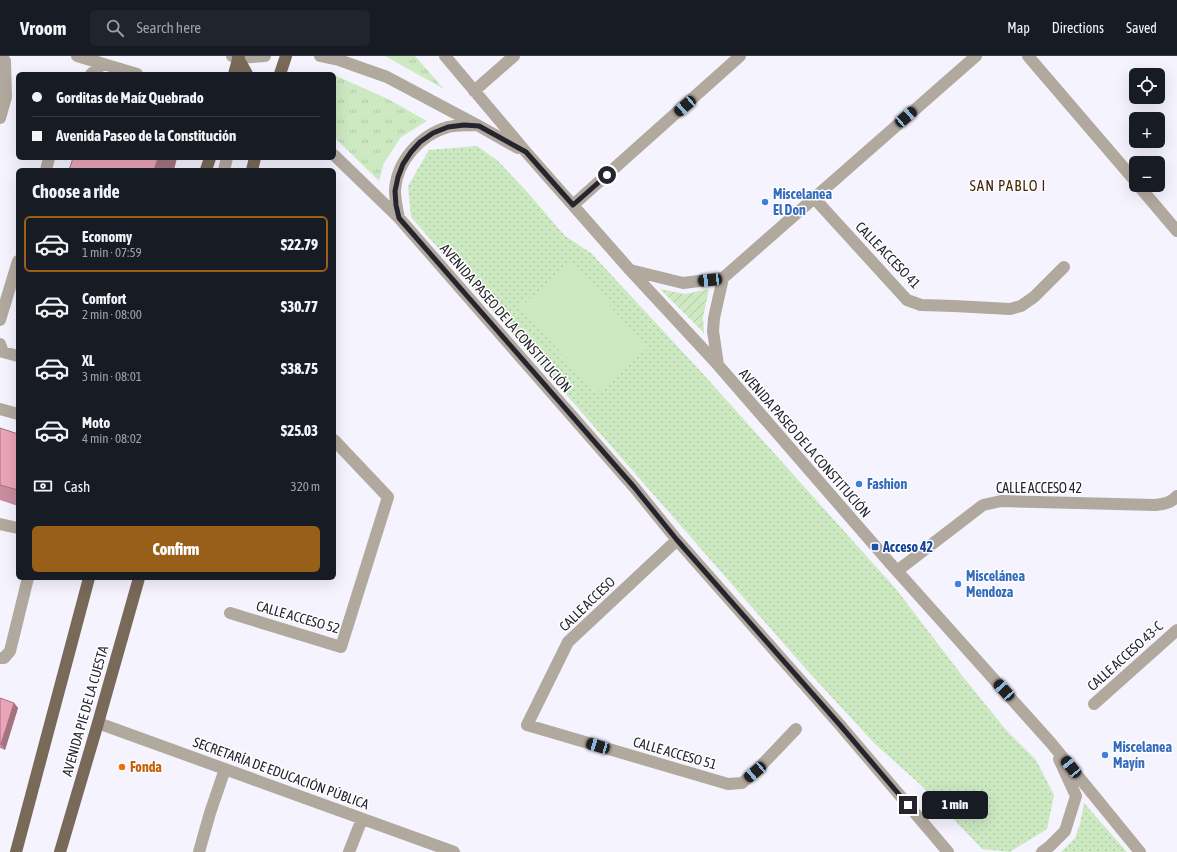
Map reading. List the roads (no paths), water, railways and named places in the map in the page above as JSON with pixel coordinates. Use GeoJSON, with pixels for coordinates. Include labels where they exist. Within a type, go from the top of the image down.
{"type":"FeatureCollection","features":[{"type":"Feature","properties":{"kind":"main road"},"geometry":{"type":"LineString","coordinates":[[234,72],[236,56]]}},
{"type":"Feature","properties":{"kind":"main road"},"geometry":{"type":"LineString","coordinates":[[236,56],[246,72]]}},
{"type":"Feature","properties":{"kind":"main road"},"geometry":{"type":"LineString","coordinates":[[281,72],[286,56]]}},
{"type":"Feature","properties":{"kind":"main road","name":"AVENIDA PIE DE LA CUESTA"},"geometry":{"type":"LineString","coordinates":[[16,852],[88,580]]}},
{"type":"Feature","properties":{"kind":"main road","name":"AVENIDA PIE DE LA CUESTA"},"geometry":{"type":"LineString","coordinates":[[60,852],[138,580]]}},
{"type":"Feature","properties":{"kind":"street"},"geometry":{"type":"LineString","coordinates":[[0,118],[12,98],[5,61],[1,56]]}},
{"type":"Feature","properties":{"kind":"street"},"geometry":{"type":"LineString","coordinates":[[77,56],[130,72]]}},
{"type":"Feature","properties":{"kind":"street"},"geometry":{"type":"LineString","coordinates":[[236,56],[265,56]]}},
{"type":"Feature","properties":{"kind":"street"},"geometry":{"type":"LineString","coordinates":[[320,56],[339,60],[387,77],[526,152]]}},
{"type":"Feature","properties":{"kind":"street","name":"AVENIDA PASEO DE LA CONSTITUCIÓN"},"geometry":{"type":"LineString","coordinates":[[445,56],[526,152],[630,270],[718,366],[897,571],[1051,743],[1140,852]]}},
{"type":"Feature","properties":{"kind":"street"},"geometry":{"type":"LineString","coordinates":[[474,91],[514,56]]}},
{"type":"Feature","properties":{"kind":"street"},"geometry":{"type":"LineString","coordinates":[[573,205],[740,56]]}},
{"type":"Feature","properties":{"kind":"street"},"geometry":{"type":"LineString","coordinates":[[630,270],[683,283],[723,278],[976,56]]}},
{"type":"Feature","properties":{"kind":"street"},"geometry":{"type":"LineString","coordinates":[[1028,56],[1129,174]]}},
{"type":"Feature","properties":{"kind":"street"},"geometry":{"type":"LineString","coordinates":[[93,72],[103,64]]}},
{"type":"Feature","properties":{"kind":"street"},"geometry":{"type":"LineString","coordinates":[[399,218],[395,191],[403,164],[411,152],[420,142],[433,133],[448,127],[464,125],[479,126]]}},
{"type":"Feature","properties":{"kind":"street","name":"AVENIDA PASEO DE LA CONSTITUCIÓN"},"geometry":{"type":"LineString","coordinates":[[336,157],[399,218],[634,487],[677,540],[949,851]]}},
{"type":"Feature","properties":{"kind":"street"},"geometry":{"type":"LineString","coordinates":[[1144,192],[1177,231]]}},
{"type":"Feature","properties":{"kind":"street","name":"CALLE ACCESO 41"},"geometry":{"type":"LineString","coordinates":[[814,198],[907,300],[921,306],[954,306],[1010,310],[1021,306],[1034,297],[1064,267]]}},
{"type":"Feature","properties":{"kind":"street"},"geometry":{"type":"LineString","coordinates":[[0,320],[16,268]]}},
{"type":"Feature","properties":{"kind":"street"},"geometry":{"type":"LineString","coordinates":[[718,366],[714,318],[723,278]]}},
{"type":"Feature","properties":{"kind":"street"},"geometry":{"type":"LineString","coordinates":[[1,348],[16,355]]}},
{"type":"Feature","properties":{"kind":"street"},"geometry":{"type":"LineString","coordinates":[[0,409],[16,413]]}},
{"type":"Feature","properties":{"kind":"street","name":"CALLE ACCESO 52"},"geometry":{"type":"LineString","coordinates":[[230,613],[341,647],[388,497],[336,442]]}},
{"type":"Feature","properties":{"kind":"street","name":"CALLE ACCESO 42"},"geometry":{"type":"LineString","coordinates":[[897,571],[983,505],[1001,501],[1155,505],[1165,504],[1177,496]]}},
{"type":"Feature","properties":{"kind":"street"},"geometry":{"type":"LineString","coordinates":[[0,524],[16,528]]}},
{"type":"Feature","properties":{"kind":"street","name":"CALLE ACCESO"},"geometry":{"type":"LineString","coordinates":[[527,725],[568,642],[677,540]]}},
{"type":"Feature","properties":{"kind":"street"},"geometry":{"type":"LineString","coordinates":[[0,658],[4,658],[10,651],[28,580]]}},
{"type":"Feature","properties":{"kind":"street","name":"CALLE ACCESO 43-C"},"geometry":{"type":"LineString","coordinates":[[1094,704],[1177,630]]}},
{"type":"Feature","properties":{"kind":"street","name":"SECRETARÍA DE EDUCACIÓN PÚBLICA"},"geometry":{"type":"LineString","coordinates":[[98,723],[454,852]]}},
{"type":"Feature","properties":{"kind":"street","name":"CALLE ACCESO 51"},"geometry":{"type":"LineString","coordinates":[[527,725],[728,784],[742,783],[755,772],[796,729]]}},
{"type":"Feature","properties":{"kind":"street"},"geometry":{"type":"LineString","coordinates":[[1042,852],[1065,831],[1076,796],[1051,743]]}},
{"type":"Feature","properties":{"kind":"street"},"geometry":{"type":"LineString","coordinates":[[199,852],[225,769]]}},
{"type":"Feature","properties":{"kind":"street"},"geometry":{"type":"LineString","coordinates":[[349,852],[362,818]]}},
{"type":"Feature","properties":{"kind":"place","name":"Miscelanea El Don"},"geometry":{"type":"Point","coordinates":[765,202]}},
{"type":"Feature","properties":{"kind":"place","name":"Fashion"},"geometry":{"type":"Point","coordinates":[859,484]}},
{"type":"Feature","properties":{"kind":"place","name":"Acceso 42"},"geometry":{"type":"Point","coordinates":[875,547]}},
{"type":"Feature","properties":{"kind":"place","name":"Miscelánea Mendoza"},"geometry":{"type":"Point","coordinates":[958,584]}},
{"type":"Feature","properties":{"kind":"place","name":"Miscelanea Mayín"},"geometry":{"type":"Point","coordinates":[1105,755]}},
{"type":"Feature","properties":{"kind":"place","name":"Fonda"},"geometry":{"type":"Point","coordinates":[122,767]}},
{"type":"Feature","properties":{"kind":"district","name":"SAN PABLO I"},"geometry":{"type":"Point","coordinates":[1008,186]}}]}
